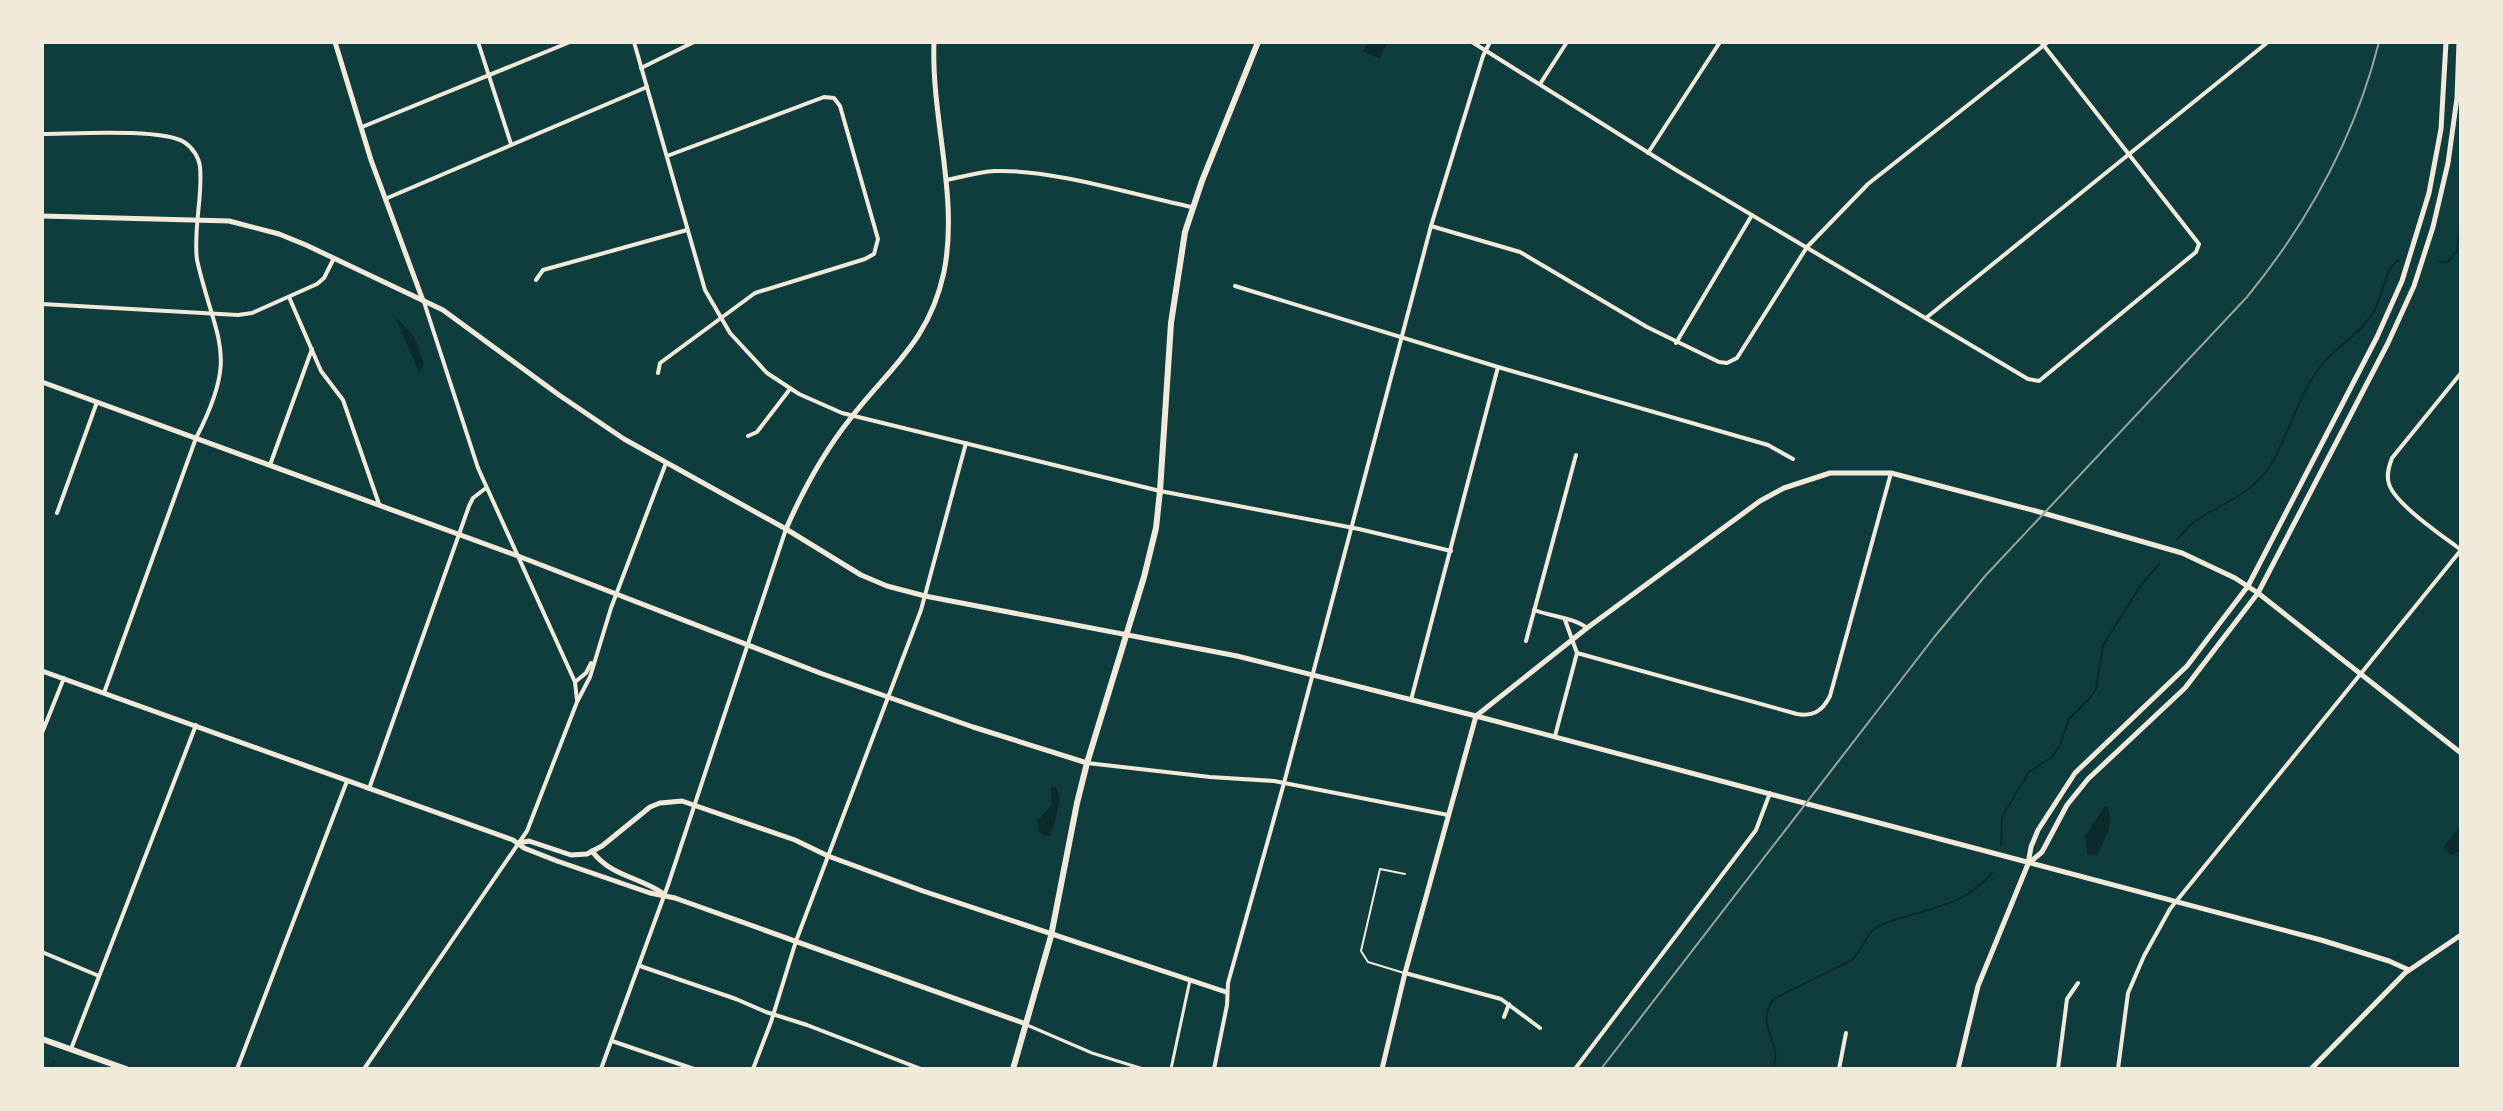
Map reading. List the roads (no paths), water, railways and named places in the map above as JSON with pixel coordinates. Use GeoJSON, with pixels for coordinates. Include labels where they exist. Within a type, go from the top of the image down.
{"type":"FeatureCollection","features":[{"type":"Feature","properties":{"kind":"main road"},"geometry":{"type":"LineString","coordinates":[[1013,1069],[1051,936],[1087,763],[1149,559],[1160,491],[1179,256],[1192,207],[1258,42]]}},
{"type":"Feature","properties":{"kind":"main road"},"geometry":{"type":"LineString","coordinates":[[42,1039],[126,1069]]}},
{"type":"Feature","properties":{"kind":"street"},"geometry":{"type":"LineString","coordinates":[[335,42],[469,443],[575,682],[577,702]]}},
{"type":"Feature","properties":{"kind":"street"},"geometry":{"type":"LineString","coordinates":[[478,42],[511,144]]}},
{"type":"Feature","properties":{"kind":"street"},"geometry":{"type":"LineString","coordinates":[[362,127],[568,42]]}},
{"type":"Feature","properties":{"kind":"street"},"geometry":{"type":"LineString","coordinates":[[634,42],[705,290],[719,317],[752,359],[790,389],[852,416],[1160,491],[1451,551]]}},
{"type":"Feature","properties":{"kind":"street"},"geometry":{"type":"LineString","coordinates":[[641,68],[694,42]]}},
{"type":"Feature","properties":{"kind":"street"},"geometry":{"type":"LineString","coordinates":[[601,1069],[665,894],[786,529],[809,479],[852,416],[908,353],[934,303],[943,273],[950,229],[934,83],[934,42]]}},
{"type":"Feature","properties":{"kind":"street"},"geometry":{"type":"LineString","coordinates":[[1431,226],[1520,252],[1676,343],[1727,363],[1737,358],[1807,247],[1868,184],[2044,43],[2199,244],[2196,252],[2039,381],[2028,379],[1807,247],[1648,153],[1472,42]]}},
{"type":"Feature","properties":{"kind":"street"},"geometry":{"type":"LineString","coordinates":[[1214,1069],[1227,1005],[1226,992],[1284,783],[1400,336],[1431,226],[1490,42]]}},
{"type":"Feature","properties":{"kind":"street"},"geometry":{"type":"LineString","coordinates":[[1540,84],[1567,42]]}},
{"type":"Feature","properties":{"kind":"street"},"geometry":{"type":"LineString","coordinates":[[1648,153],[1720,42]]}},
{"type":"Feature","properties":{"kind":"street"},"geometry":{"type":"LineString","coordinates":[[1926,318],[2268,42]]}},
{"type":"Feature","properties":{"kind":"street"},"geometry":{"type":"LineString","coordinates":[[1958,1069],[1978,986],[2028,864],[2038,830],[2075,773],[2187,666],[2248,586],[2377,337],[2402,281],[2421,224],[2436,161],[2444,97],[2446,42]]}},
{"type":"Feature","properties":{"kind":"street"},"geometry":{"type":"LineString","coordinates":[[2028,864],[2042,852],[2058,820],[2088,779],[2185,688],[2258,593],[2388,343],[2414,286],[2433,227],[2448,163],[2457,98],[2459,42]]}},
{"type":"Feature","properties":{"kind":"street"},"geometry":{"type":"LineString","coordinates":[[385,199],[647,87]]}},
{"type":"Feature","properties":{"kind":"street"},"geometry":{"type":"LineString","coordinates":[[658,373],[660,363],[741,301],[763,290],[865,259],[876,249],[878,239],[840,106],[834,98],[824,97],[666,156]]}},
{"type":"Feature","properties":{"kind":"street"},"geometry":{"type":"LineString","coordinates":[[42,134],[171,137],[190,147],[200,168],[197,260],[222,352],[221,375],[209,414],[196,438],[104,693]]}},
{"type":"Feature","properties":{"kind":"street"},"geometry":{"type":"LineString","coordinates":[[946,180],[981,173],[1020,172],[1192,207]]}},
{"type":"Feature","properties":{"kind":"street"},"geometry":{"type":"LineString","coordinates":[[1676,343],[1752,215]]}},
{"type":"Feature","properties":{"kind":"street"},"geometry":{"type":"LineString","coordinates":[[42,216],[229,221],[253,226],[334,258],[423,299],[477,332],[586,415],[861,575],[925,596],[1126,633],[1312,673],[2321,940],[2409,970]]}},
{"type":"Feature","properties":{"kind":"street"},"geometry":{"type":"LineString","coordinates":[[536,280],[543,270],[687,230]]}},
{"type":"Feature","properties":{"kind":"street"},"geometry":{"type":"LineString","coordinates":[[42,304],[108,310],[245,315],[321,281],[334,258]]}},
{"type":"Feature","properties":{"kind":"street"},"geometry":{"type":"LineString","coordinates":[[1235,286],[1498,367],[1768,445],[1793,459]]}},
{"type":"Feature","properties":{"kind":"street"},"geometry":{"type":"LineString","coordinates":[[289,297],[321,371],[343,400],[380,506]]}},
{"type":"Feature","properties":{"kind":"street"},"geometry":{"type":"LineString","coordinates":[[270,465],[312,349]]}},
{"type":"Feature","properties":{"kind":"street"},"geometry":{"type":"LineString","coordinates":[[1411,700],[1498,367]]}},
{"type":"Feature","properties":{"kind":"street"},"geometry":{"type":"LineString","coordinates":[[2118,1069],[2128,993],[2144,956],[2175,903],[2461,550],[2397,498],[2388,475],[2397,451],[2461,373]]}},
{"type":"Feature","properties":{"kind":"street"},"geometry":{"type":"LineString","coordinates":[[42,382],[518,556],[749,647],[1087,763],[1284,783],[1448,815]]}},
{"type":"Feature","properties":{"kind":"street"},"geometry":{"type":"LineString","coordinates":[[748,436],[757,432],[790,389]]}},
{"type":"Feature","properties":{"kind":"street"},"geometry":{"type":"LineString","coordinates":[[57,513],[97,402]]}},
{"type":"Feature","properties":{"kind":"street"},"geometry":{"type":"LineString","coordinates":[[753,1069],[796,941],[925,596],[966,443]]}},
{"type":"Feature","properties":{"kind":"street"},"geometry":{"type":"LineString","coordinates":[[1526,641],[1576,455]]}},
{"type":"Feature","properties":{"kind":"street"},"geometry":{"type":"LineString","coordinates":[[364,1069],[527,831],[577,702],[590,677],[616,595],[666,463]]}},
{"type":"Feature","properties":{"kind":"street"},"geometry":{"type":"LineString","coordinates":[[1382,1069],[1405,973],[1476,716],[1587,628],[1741,514],[1772,494],[1830,473],[1891,473],[2162,546],[2210,566],[2258,593],[2461,753]]}},
{"type":"Feature","properties":{"kind":"street"},"geometry":{"type":"LineString","coordinates":[[1577,653],[1797,714],[1809,715],[1820,710],[1830,696],[1891,473]]}},
{"type":"Feature","properties":{"kind":"street"},"geometry":{"type":"LineString","coordinates":[[369,789],[473,498],[487,488]]}},
{"type":"Feature","properties":{"kind":"street"},"geometry":{"type":"LineString","coordinates":[[1534,610],[1579,622],[1587,628]]}},
{"type":"Feature","properties":{"kind":"street"},"geometry":{"type":"LineString","coordinates":[[1555,736],[1577,653],[1565,620]]}},
{"type":"Feature","properties":{"kind":"street"},"geometry":{"type":"LineString","coordinates":[[575,682],[586,673],[594,658]]}},
{"type":"Feature","properties":{"kind":"street"},"geometry":{"type":"LineString","coordinates":[[42,671],[519,843],[557,861],[650,893],[665,894]]}},
{"type":"Feature","properties":{"kind":"street"},"geometry":{"type":"LineString","coordinates":[[42,733],[64,678]]}},
{"type":"Feature","properties":{"kind":"street"},"geometry":{"type":"LineString","coordinates":[[71,1049],[196,725]]}},
{"type":"Feature","properties":{"kind":"street"},"geometry":{"type":"LineString","coordinates":[[237,1069],[347,781]]}},
{"type":"Feature","properties":{"kind":"street"},"geometry":{"type":"LineString","coordinates":[[1575,1069],[1756,830],[1770,793]]}},
{"type":"Feature","properties":{"kind":"street"},"geometry":{"type":"LineString","coordinates":[[519,843],[529,841],[571,855],[592,851],[646,810],[660,803],[682,801],[1051,936],[1226,992]]}},
{"type":"Feature","properties":{"kind":"street"},"geometry":{"type":"LineString","coordinates":[[592,851],[611,870],[652,885],[665,894],[1026,1024],[1092,1053],[1143,1069]]}},
{"type":"Feature","properties":{"kind":"street"},"geometry":{"type":"LineString","coordinates":[[2311,1069],[2409,970],[2461,935]]}},
{"type":"Feature","properties":{"kind":"street"},"geometry":{"type":"LineString","coordinates":[[42,952],[99,976]]}},
{"type":"Feature","properties":{"kind":"street"},"geometry":{"type":"LineString","coordinates":[[640,966],[921,1069]]}},
{"type":"Feature","properties":{"kind":"street"},"geometry":{"type":"LineString","coordinates":[[1405,973],[1488,994],[1509,1004],[1540,1028]]}},
{"type":"Feature","properties":{"kind":"street"},"geometry":{"type":"LineString","coordinates":[[1171,1069],[1190,980]]}},
{"type":"Feature","properties":{"kind":"street"},"geometry":{"type":"LineString","coordinates":[[2058,1069],[2067,999],[2078,983]]}},
{"type":"Feature","properties":{"kind":"street"},"geometry":{"type":"LineString","coordinates":[[1504,1017],[1509,1004]]}},
{"type":"Feature","properties":{"kind":"street"},"geometry":{"type":"LineString","coordinates":[[1839,1069],[1846,1033]]}},
{"type":"Feature","properties":{"kind":"street"},"geometry":{"type":"LineString","coordinates":[[612,1041],[694,1069]]}},
{"type":"Feature","properties":{"kind":"lane"},"geometry":{"type":"LineString","coordinates":[[1405,874],[1380,869],[1361,951],[1368,962],[1405,973]]}},
{"type":"Feature","properties":{"kind":"water"},"geometry":{"type":"Polygon","coordinates":[[[1368,42],[1387,42],[1380,59],[1363,51],[1368,42]]]}},
{"type":"Feature","properties":{"kind":"water"},"geometry":{"type":"Polygon","coordinates":[[[395,316],[415,338],[424,364],[419,372],[395,316]]]}},
{"type":"Feature","properties":{"kind":"water"},"geometry":{"type":"Polygon","coordinates":[[[1056,787],[1060,797],[1058,810],[1050,836],[1044,836],[1039,831],[1037,821],[1051,806],[1051,788],[1056,787]]]}},
{"type":"Feature","properties":{"kind":"water"},"geometry":{"type":"Polygon","coordinates":[[[2105,806],[2110,814],[2108,832],[2097,855],[2087,854],[2085,836],[2105,806]]]}},
{"type":"Feature","properties":{"kind":"water"},"geometry":{"type":"Polygon","coordinates":[[[2461,824],[2461,850],[2452,855],[2443,848],[2461,824]]]}},
{"type":"Feature","properties":{"kind":"waterway"},"geometry":{"type":"LineString","coordinates":[[2439,262],[2448,262],[2457,251],[2461,214]]}},
{"type":"Feature","properties":{"kind":"waterway"},"geometry":{"type":"LineString","coordinates":[[2177,539],[2194,522],[2252,486],[2268,469],[2313,378],[2328,358],[2370,318],[2390,270],[2398,260]]}},
{"type":"Feature","properties":{"kind":"waterway"},"geometry":{"type":"LineString","coordinates":[[2001,845],[2002,817],[2029,772],[2052,757],[2069,719],[2096,689],[2103,645],[2139,588],[2159,564]]}},
{"type":"Feature","properties":{"kind":"waterway"},"geometry":{"type":"LineString","coordinates":[[1772,1069],[1775,1051],[1766,1017],[1775,998],[1852,960],[1877,927],[1952,902],[1972,891],[1992,873]]}},
{"type":"Feature","properties":{"kind":"waterway"},"geometry":{"type":"LineString","coordinates":[[52,1069],[54,1061]]}},
{"type":"Feature","properties":{"kind":"railway"},"geometry":{"type":"LineString","coordinates":[[1601,1069],[1935,636],[1986,575],[2247,297],[2269,268],[2327,177],[2357,111],[2379,42]]}}]}
